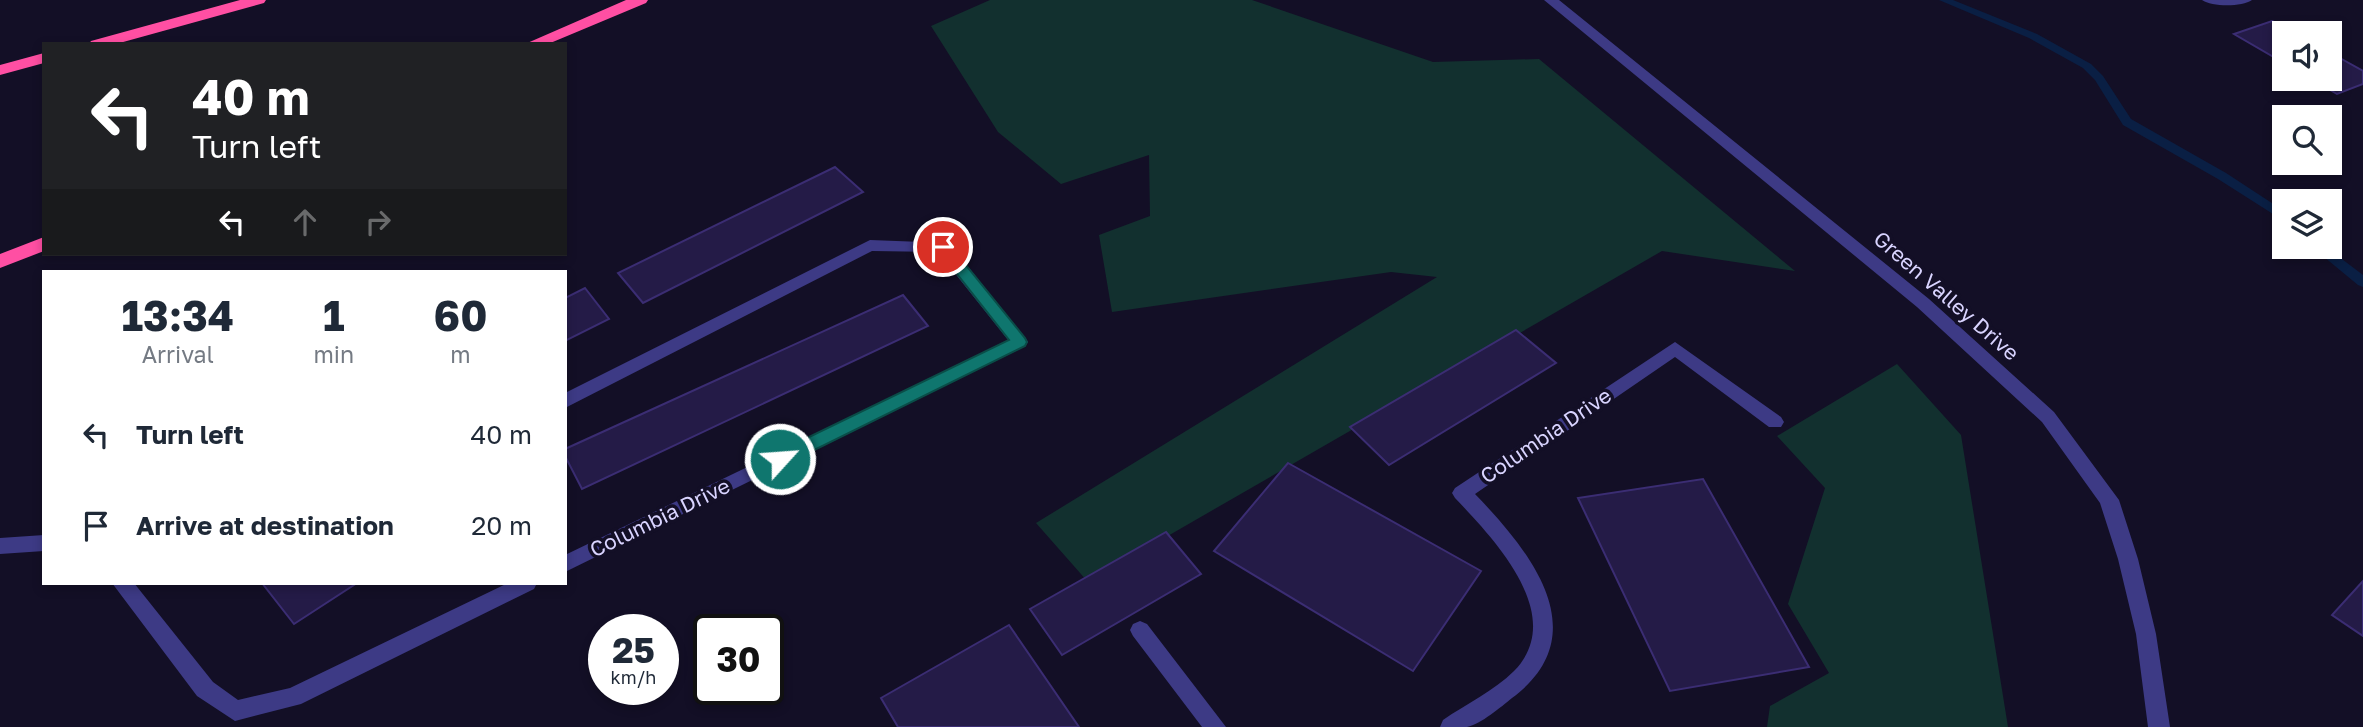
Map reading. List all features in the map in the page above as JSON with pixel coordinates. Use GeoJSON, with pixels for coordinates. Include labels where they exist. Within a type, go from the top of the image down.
{"type":"FeatureCollection","features":[{"type":"Feature","properties":{"kind":"highway"},"geometry":{"type":"LineString","coordinates":[[104,42],[258,0]]}},
{"type":"Feature","properties":{"kind":"highway"},"geometry":{"type":"LineString","coordinates":[[538,42],[640,0]]}},
{"type":"Feature","properties":{"kind":"highway"},"geometry":{"type":"LineString","coordinates":[[0,70],[42,59]]}},
{"type":"Feature","properties":{"kind":"highway"},"geometry":{"type":"LineString","coordinates":[[0,261],[42,245]]}},
{"type":"Feature","properties":{"kind":"street","name":"Green Valley Drive"},"geometry":{"type":"LineString","coordinates":[[1551,0],[1923,303],[2048,417],[2109,500],[2128,559],[2146,634],[2159,727]]}},
{"type":"Feature","properties":{"kind":"street"},"geometry":{"type":"LineString","coordinates":[[2209,0],[2245,0]]}},
{"type":"Feature","properties":{"kind":"street","name":"Columbia Drive"},"geometry":{"type":"LineString","coordinates":[[567,400],[870,245],[943,247],[1019,342],[567,563]]}},
{"type":"Feature","properties":{"kind":"street","name":"Columbia Drive"},"geometry":{"type":"LineString","coordinates":[[1451,727],[1523,676],[1542,649],[1543,609],[1524,567],[1494,527],[1462,493],[1675,348],[1775,422]]}},
{"type":"Feature","properties":{"kind":"street"},"geometry":{"type":"LineString","coordinates":[[0,546],[42,542]]}},
{"type":"Feature","properties":{"kind":"street"},"geometry":{"type":"LineString","coordinates":[[124,585],[205,688],[235,711],[293,697],[514,586]]}},
{"type":"Feature","properties":{"kind":"street"},"geometry":{"type":"LineString","coordinates":[[1140,630],[1215,727]]}},
{"type":"Feature","properties":{"kind":"green space"},"geometry":{"type":"Polygon","coordinates":[[[990,0],[1252,0],[1433,62],[1539,59],[1795,271],[1662,251],[1088,582],[1036,523],[1437,277],[1391,272],[1112,312],[1099,235],[1150,216],[1149,155],[1061,184],[998,132],[931,26],[990,0]]]}},
{"type":"Feature","properties":{"kind":"green space"},"geometry":{"type":"Polygon","coordinates":[[[1897,364],[1961,435],[2008,727],[1767,727],[1770,706],[1829,673],[1788,604],[1825,488],[1777,436],[1897,364]]]}},
{"type":"Feature","properties":{"kind":"building"},"geometry":{"type":"Polygon","coordinates":[[[2272,21],[2272,56],[2234,34],[2272,21]]]}},
{"type":"Feature","properties":{"kind":"building"},"geometry":{"type":"Polygon","coordinates":[[[2342,59],[2363,71],[2363,84],[2337,94],[2332,91],[2342,91],[2342,59]]]}},
{"type":"Feature","properties":{"kind":"building"},"geometry":{"type":"Polygon","coordinates":[[[835,167],[863,192],[643,303],[618,273],[835,167]]]}},
{"type":"Feature","properties":{"kind":"building"},"geometry":{"type":"Polygon","coordinates":[[[585,288],[609,319],[567,340],[567,297],[585,288]]]}},
{"type":"Feature","properties":{"kind":"building"},"geometry":{"type":"Polygon","coordinates":[[[903,295],[928,326],[582,489],[567,460],[567,448],[903,295]]]}},
{"type":"Feature","properties":{"kind":"building"},"geometry":{"type":"Polygon","coordinates":[[[1516,330],[1556,363],[1389,465],[1350,427],[1516,330]]]}},
{"type":"Feature","properties":{"kind":"building"},"geometry":{"type":"Polygon","coordinates":[[[1288,463],[1481,571],[1413,671],[1214,551],[1288,463]]]}},
{"type":"Feature","properties":{"kind":"building"},"geometry":{"type":"Polygon","coordinates":[[[1703,479],[1809,667],[1670,691],[1578,498],[1703,479]]]}},
{"type":"Feature","properties":{"kind":"building"},"geometry":{"type":"Polygon","coordinates":[[[1166,532],[1201,574],[1062,655],[1030,609],[1166,532]]]}},
{"type":"Feature","properties":{"kind":"building"},"geometry":{"type":"Polygon","coordinates":[[[2363,581],[2363,636],[2332,615],[2363,581]]]}},
{"type":"Feature","properties":{"kind":"building"},"geometry":{"type":"Polygon","coordinates":[[[264,585],[354,585],[294,624],[264,585]]]}},
{"type":"Feature","properties":{"kind":"building"},"geometry":{"type":"Polygon","coordinates":[[[1009,625],[1079,727],[898,727],[881,698],[1009,625]]]}},
{"type":"Feature","properties":{"kind":"waterway"},"geometry":{"type":"LineString","coordinates":[[1944,0],[2033,36],[2087,66],[2099,78],[2127,122],[2222,176],[2272,209]]}},
{"type":"Feature","properties":{"kind":"waterway"},"geometry":{"type":"LineString","coordinates":[[2333,259],[2363,282]]}},
{"type":"Feature","properties":{"kind":"route"},"geometry":{"type":"LineString","coordinates":[[780,459],[1019,342],[943,247]]}}]}
